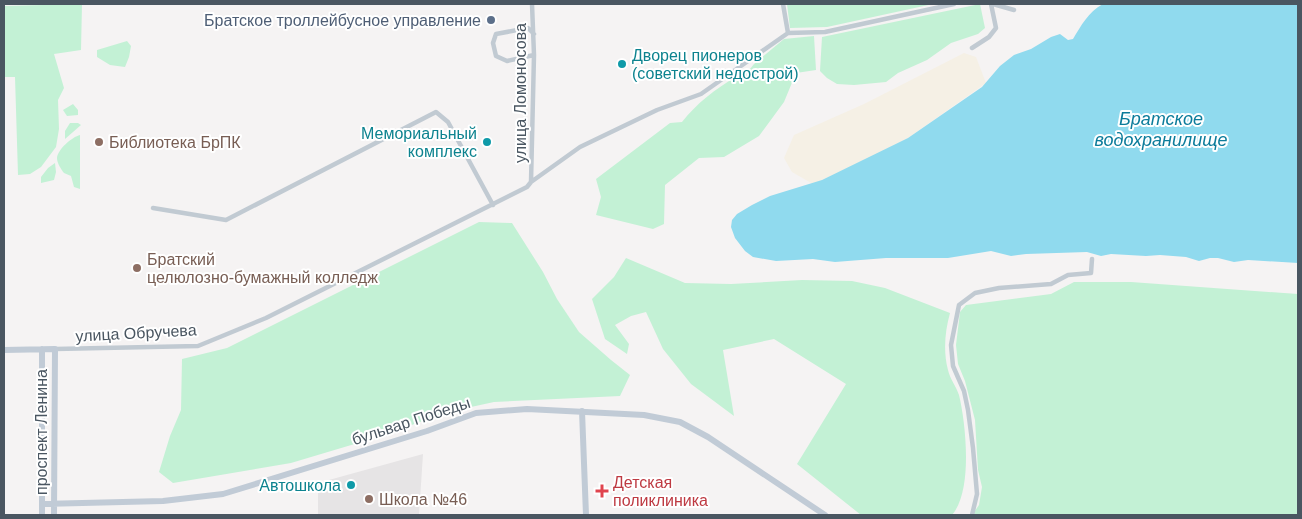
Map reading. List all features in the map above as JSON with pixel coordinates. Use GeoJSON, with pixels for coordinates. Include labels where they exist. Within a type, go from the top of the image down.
{"type":"FeatureCollection","features":[{"type":"Feature","properties":{"kind":"street","name":"улица Ломоносова"},"geometry":{"type":"LineString","coordinates":[[532,4],[534,34],[532,182]]}},
{"type":"Feature","properties":{"kind":"street"},"geometry":{"type":"LineString","coordinates":[[784,4],[788,33],[825,32],[954,4]]}},
{"type":"Feature","properties":{"kind":"street"},"geometry":{"type":"LineString","coordinates":[[972,48],[988,37],[996,28],[992,4],[1014,10]]}},
{"type":"Feature","properties":{"kind":"street"},"geometry":{"type":"LineString","coordinates":[[534,34],[528,28],[511,30],[496,34],[493,43],[496,56],[507,61],[534,55]]}},
{"type":"Feature","properties":{"kind":"street","name":"улица Обручева"},"geometry":{"type":"LineString","coordinates":[[4,350],[198,346],[266,318],[494,205],[527,187],[580,147],[657,110],[701,94],[788,33]]}},
{"type":"Feature","properties":{"kind":"street"},"geometry":{"type":"LineString","coordinates":[[153,208],[226,220],[436,112],[448,122],[494,205]]}},
{"type":"Feature","properties":{"kind":"street"},"geometry":{"type":"LineString","coordinates":[[972,515],[977,494],[973,448],[964,391],[954,366],[951,345],[959,304],[975,293],[999,288],[1052,284],[1068,275],[1091,273],[1092,259]]}},
{"type":"Feature","properties":{"kind":"street","name":"проспект Ленина"},"geometry":{"type":"LineString","coordinates":[[54,515],[55,349]]}},
{"type":"Feature","properties":{"kind":"street","name":"проспект Ленина"},"geometry":{"type":"LineString","coordinates":[[42,350],[42,515]]}},
{"type":"Feature","properties":{"kind":"street","name":"бульвар Победы"},"geometry":{"type":"LineString","coordinates":[[42,504],[163,501],[223,494],[428,431],[476,413],[527,409],[644,415],[680,422],[712,440],[825,515]]}},
{"type":"Feature","properties":{"kind":"street"},"geometry":{"type":"LineString","coordinates":[[582,411],[586,515]]}},
{"type":"Feature","properties":{"kind":"shaded area","name":"Школа №46"},"geometry":{"type":"Polygon","coordinates":[[[423,454],[419,515],[318,515],[318,483],[423,454]]]}},
{"type":"Feature","properties":{"kind":"green space"},"geometry":{"type":"Polygon","coordinates":[[[82,4],[81,50],[54,54],[64,88],[58,100],[59,129],[56,147],[41,167],[30,174],[18,175],[15,77],[4,77],[4,6],[82,4]]]}},
{"type":"Feature","properties":{"kind":"green space"},"geometry":{"type":"Polygon","coordinates":[[[787,4],[933,4],[827,27],[790,28],[787,4]]]}},
{"type":"Feature","properties":{"kind":"green space"},"geometry":{"type":"Polygon","coordinates":[[[980,4],[985,28],[978,34],[951,43],[927,60],[898,73],[886,82],[854,85],[837,84],[820,71],[822,37],[980,4]]]}},
{"type":"Feature","properties":{"kind":"green space"},"geometry":{"type":"Polygon","coordinates":[[[814,36],[816,70],[796,73],[784,102],[759,136],[724,157],[699,158],[665,185],[664,224],[653,229],[596,215],[601,197],[596,179],[670,123],[682,122],[700,103],[721,86],[736,77],[742,79],[754,64],[784,39],[814,36]]]}},
{"type":"Feature","properties":{"kind":"green space"},"geometry":{"type":"Polygon","coordinates":[[[127,41],[131,46],[125,67],[110,65],[97,57],[97,50],[127,41]]]}},
{"type":"Feature","properties":{"kind":"green space"},"geometry":{"type":"Polygon","coordinates":[[[73,104],[78,110],[78,115],[67,116],[63,110],[73,104]]]}},
{"type":"Feature","properties":{"kind":"green space"},"geometry":{"type":"Polygon","coordinates":[[[70,123],[81,125],[65,139],[65,131],[70,123]]]}},
{"type":"Feature","properties":{"kind":"green space"},"geometry":{"type":"Polygon","coordinates":[[[80,135],[80,189],[74,187],[71,176],[64,173],[58,164],[57,158],[66,144],[80,135]]]}},
{"type":"Feature","properties":{"kind":"green space"},"geometry":{"type":"Polygon","coordinates":[[[55,163],[56,172],[54,180],[41,183],[41,177],[55,163]]]}},
{"type":"Feature","properties":{"kind":"green space"},"geometry":{"type":"Polygon","coordinates":[[[479,222],[512,223],[579,332],[630,375],[620,396],[494,402],[448,412],[378,437],[291,463],[173,483],[159,472],[170,436],[181,410],[182,359],[227,348],[479,222]]]}},
{"type":"Feature","properties":{"kind":"green space"},"geometry":{"type":"Polygon","coordinates":[[[626,258],[685,283],[731,284],[802,280],[852,281],[885,288],[950,313],[946,334],[946,363],[962,407],[966,457],[963,490],[959,504],[952,515],[861,515],[797,464],[846,384],[774,339],[723,350],[734,416],[691,384],[663,349],[646,312],[631,316],[615,325],[629,344],[627,354],[605,339],[592,299],[614,277],[626,258]]]}},
{"type":"Feature","properties":{"kind":"green space"},"geometry":{"type":"Polygon","coordinates":[[[1074,282],[1131,282],[1298,294],[1298,515],[972,515],[979,505],[982,487],[978,470],[975,420],[965,381],[958,364],[956,345],[960,312],[966,305],[1051,294],[1074,282]]]}},
{"type":"Feature","properties":{"kind":"sand"},"geometry":{"type":"Polygon","coordinates":[[[964,53],[976,57],[986,83],[908,138],[813,184],[792,172],[784,158],[794,135],[864,104],[964,53]]]}},
{"type":"Feature","properties":{"kind":"water","name":"Братское водохранилище"},"geometry":{"type":"Polygon","coordinates":[[[1103,4],[1298,4],[1298,263],[1248,260],[1234,262],[1218,258],[1199,261],[1186,257],[1160,255],[1111,254],[1101,256],[1087,252],[1011,256],[991,251],[948,258],[886,258],[835,262],[813,259],[776,261],[753,257],[745,251],[735,238],[731,227],[732,220],[737,214],[770,196],[822,180],[908,138],[982,87],[1000,66],[1014,55],[1031,49],[1060,34],[1068,40],[1073,39],[1089,15],[1103,4]]]}},
{"type":"Feature","properties":{"kind":"place","name":"Братское троллейбусное управление"},"geometry":{"type":"Point","coordinates":[491,20]}},
{"type":"Feature","properties":{"kind":"place","name":"Дворец пионеров (советский недострой)"},"geometry":{"type":"Point","coordinates":[622,64]}},
{"type":"Feature","properties":{"kind":"place","name":"Библиотека БрПК"},"geometry":{"type":"Point","coordinates":[99,142]}},
{"type":"Feature","properties":{"kind":"place","name":"Мемориальный комплекс"},"geometry":{"type":"Point","coordinates":[487,142]}},
{"type":"Feature","properties":{"kind":"place","name":"Братский целюлозно-бумажный колледж"},"geometry":{"type":"Point","coordinates":[137,268]}},
{"type":"Feature","properties":{"kind":"place","name":"Автошкола"},"geometry":{"type":"Point","coordinates":[351,485]}},
{"type":"Feature","properties":{"kind":"place","name":"Детская поликлиника"},"geometry":{"type":"Point","coordinates":[602,491]}},
{"type":"Feature","properties":{"kind":"place","name":"Школа №46"},"geometry":{"type":"Point","coordinates":[369,499]}}]}
